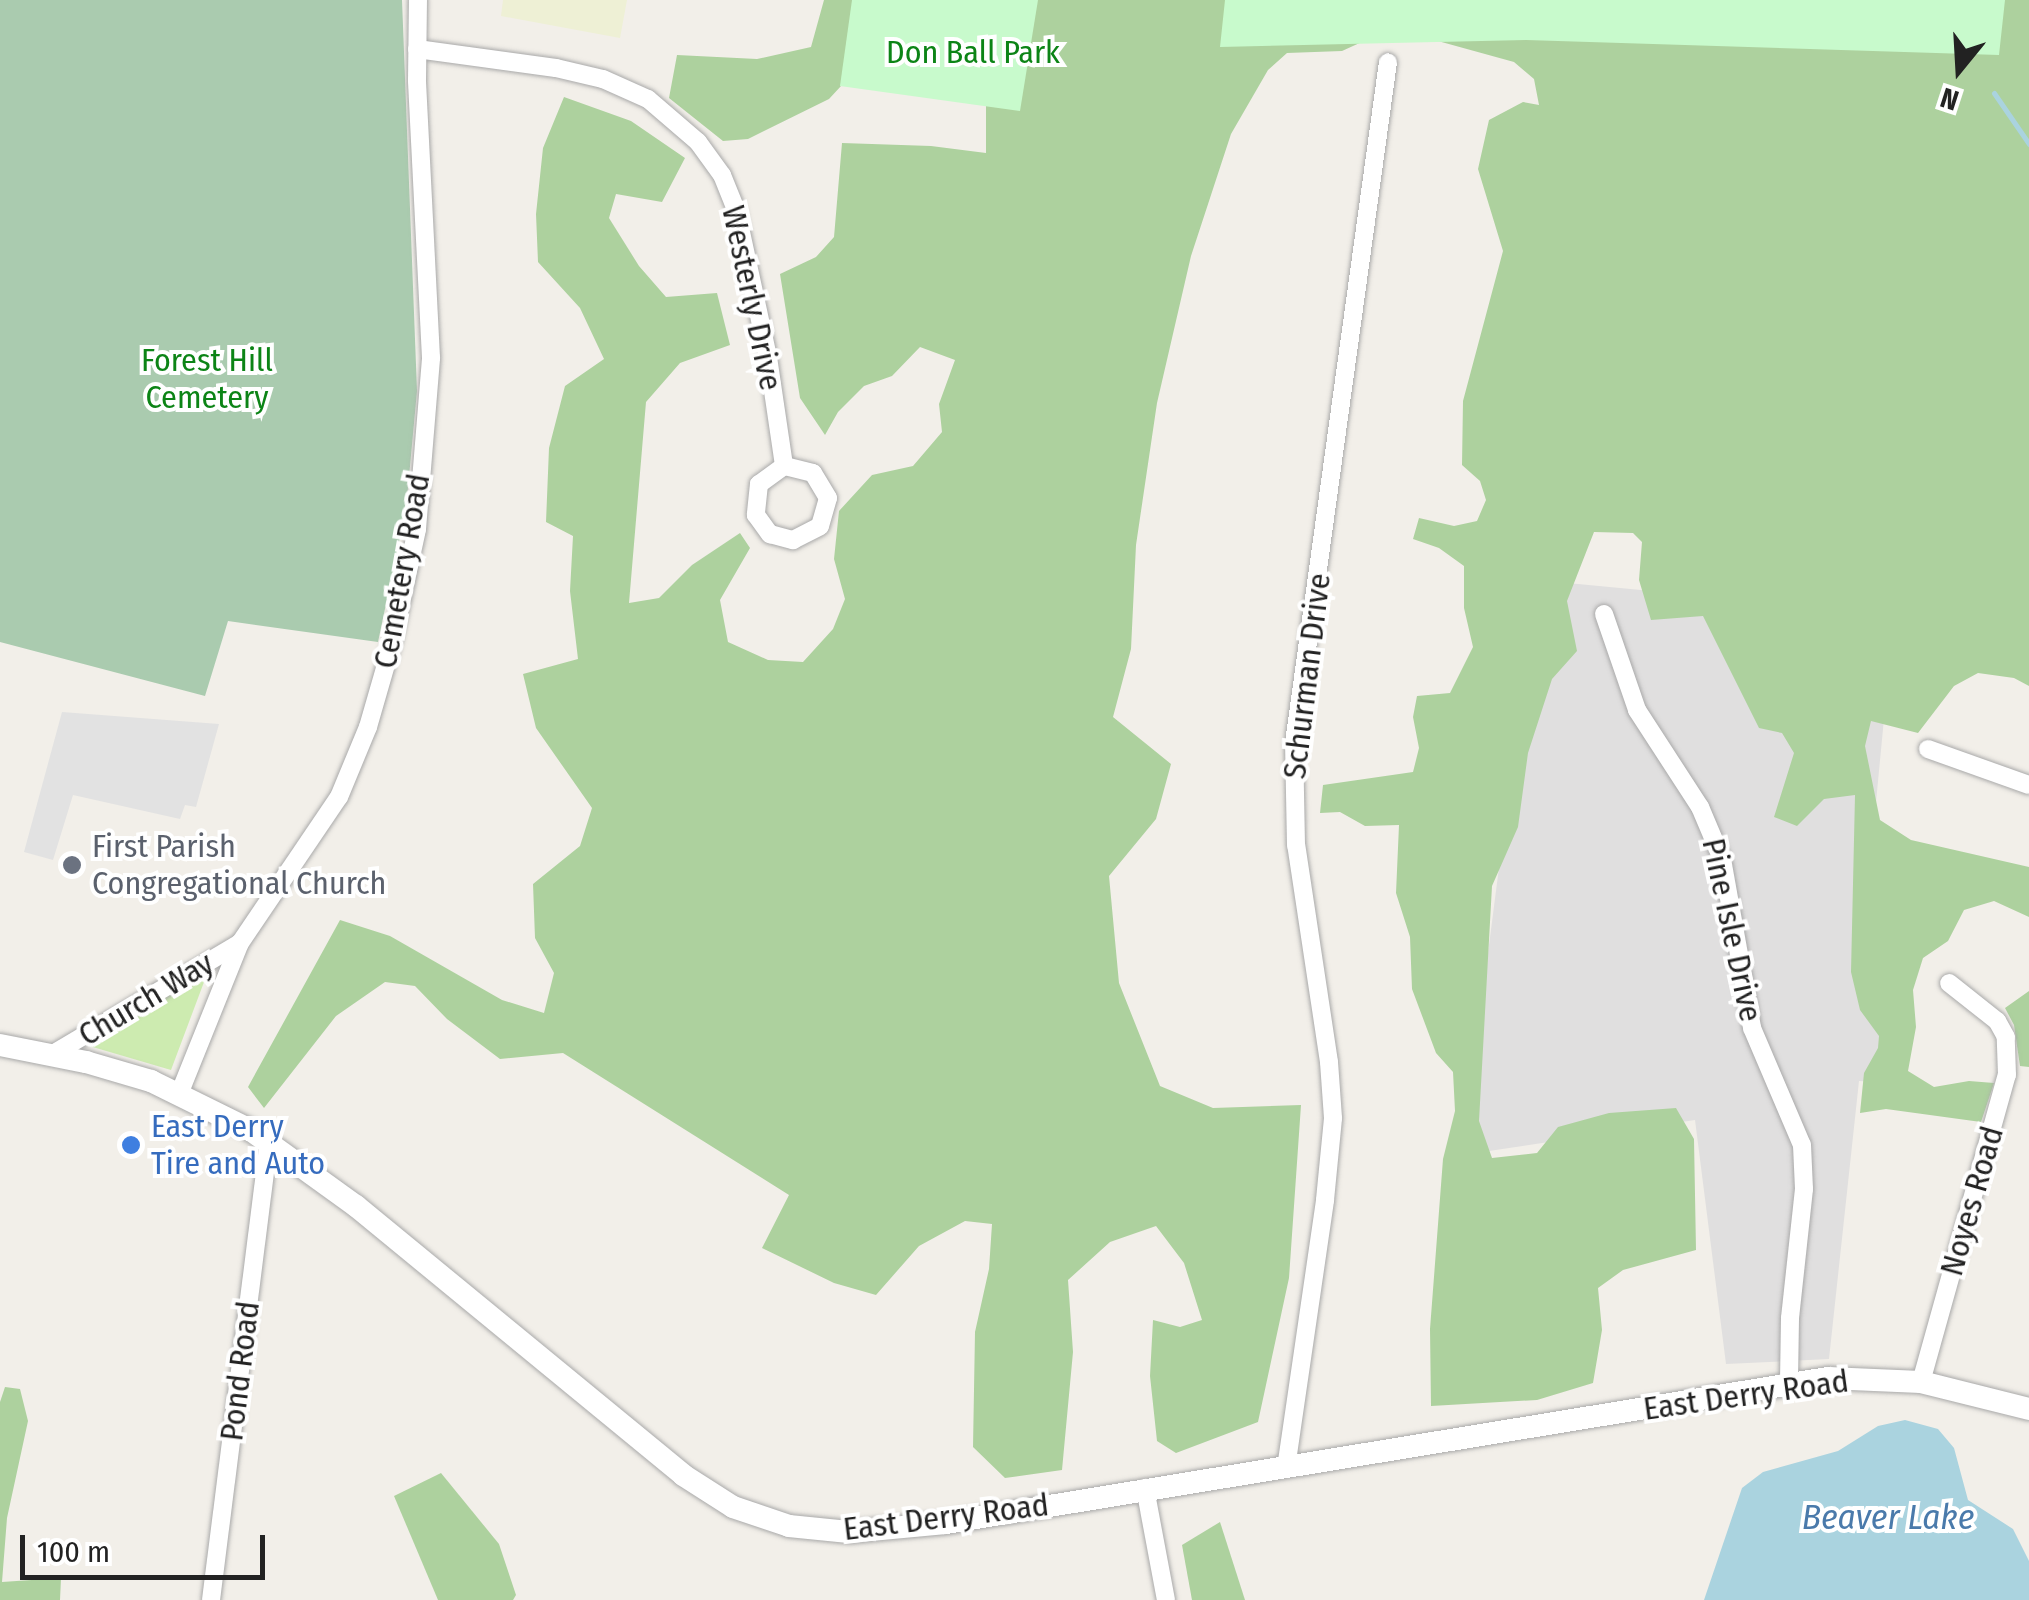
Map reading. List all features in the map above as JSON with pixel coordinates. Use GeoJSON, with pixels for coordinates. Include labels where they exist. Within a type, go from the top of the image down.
{"type":"FeatureCollection","features":[{"type":"Feature","properties":{"kind":"street","name":"Cemetery Road"},"geometry":{"type":"LineString","coordinates":[[180,1092],[240,944],[320,832],[354,764],[388,658],[417,529],[431,333],[418,0]]}},
{"type":"Feature","properties":{"kind":"street","name":"Westerly Drive"},"geometry":{"type":"LineString","coordinates":[[417,49],[604,79],[648,99],[692,134],[722,175],[736,210],[768,357],[784,466]]}},
{"type":"Feature","properties":{"kind":"street","name":"Schurman Drive"},"geometry":{"type":"LineString","coordinates":[[1286,1468],[1333,1118],[1329,1062],[1296,845],[1294,743],[1388,62]]}},
{"type":"Feature","properties":{"kind":"street"},"geometry":{"type":"LineString","coordinates":[[784,466],[813,472],[828,498],[820,526],[793,540],[764,528],[754,507],[759,484],[784,466]]}},
{"type":"Feature","properties":{"kind":"street","name":"Pine Isle Drive"},"geometry":{"type":"LineString","coordinates":[[1604,614],[1638,710],[1713,835],[1722,860],[1752,1028],[1802,1144],[1804,1189],[1790,1318],[1790,1382]]}},
{"type":"Feature","properties":{"kind":"street"},"geometry":{"type":"LineString","coordinates":[[1928,749],[2029,785]]}},
{"type":"Feature","properties":{"kind":"street","name":"Church Way"},"geometry":{"type":"LineString","coordinates":[[53,1054],[240,944]]}},
{"type":"Feature","properties":{"kind":"street","name":"Noyes Road"},"geometry":{"type":"LineString","coordinates":[[1921,1382],[2007,1075],[2006,1038],[1997,1020],[1950,984]]}},
{"type":"Feature","properties":{"kind":"street","name":"East Derry Road"},"geometry":{"type":"LineString","coordinates":[[0,1045],[53,1054],[180,1092],[269,1143],[356,1206],[683,1476],[752,1515],[809,1529],[868,1531],[946,1523],[1145,1488],[1522,1431],[1790,1382],[1860,1377],[1921,1382],[2029,1409]]}},
{"type":"Feature","properties":{"kind":"street","name":"Pond Road"},"geometry":{"type":"LineString","coordinates":[[211,1600],[269,1143]]}},
{"type":"Feature","properties":{"kind":"street"},"geometry":{"type":"LineString","coordinates":[[1145,1488],[1166,1600]]}},
{"type":"Feature","properties":{"kind":"shaded area"},"geometry":{"type":"Polygon","coordinates":[[[1536,580],[1894,614],[1870,865],[1897,1083],[1859,1081],[1829,1359],[1726,1364],[1695,1120],[1462,1155],[1536,580]]]}},
{"type":"Feature","properties":{"kind":"shaded area"},"geometry":{"type":"Polygon","coordinates":[[[62,712],[219,724],[196,807],[185,805],[180,819],[73,795],[53,860],[24,852],[62,712]]]}},
{"type":"Feature","properties":{"kind":"green space","name":"Forest Hill Cemetery"},"geometry":{"type":"Polygon","coordinates":[[[0,0],[402,0],[417,391],[406,509],[378,642],[228,621],[205,696],[0,642],[0,0]]]}},
{"type":"Feature","properties":{"kind":"green space"},"geometry":{"type":"Polygon","coordinates":[[[503,0],[627,0],[620,38],[501,16],[503,0]]]}},
{"type":"Feature","properties":{"kind":"green space"},"geometry":{"type":"Polygon","coordinates":[[[824,0],[872,0],[866,59],[829,99],[748,139],[723,141],[669,98],[677,55],[757,59],[811,47],[824,0]]]}},
{"type":"Feature","properties":{"kind":"green space","name":"Don Ball Park"},"geometry":{"type":"Polygon","coordinates":[[[852,0],[1038,0],[1020,111],[840,86],[852,0]]]}},
{"type":"Feature","properties":{"kind":"green space"},"geometry":{"type":"Polygon","coordinates":[[[938,0],[2029,0],[2029,686],[2014,678],[1978,673],[1954,686],[1918,733],[1871,721],[1865,746],[1880,820],[1911,840],[2029,867],[2029,917],[1994,901],[1964,910],[1948,941],[1923,958],[1913,990],[1916,1027],[1908,1071],[1934,1087],[1969,1081],[1994,1083],[1981,1122],[1886,1109],[1860,1113],[1864,1073],[1878,1048],[1879,1036],[1860,1010],[1851,972],[1855,795],[1824,799],[1797,826],[1774,817],[1794,753],[1782,733],[1759,728],[1703,616],[1651,620],[1639,580],[1642,542],[1633,533],[1594,532],[1567,601],[1577,651],[1552,679],[1528,753],[1518,827],[1492,886],[1479,1121],[1492,1158],[1537,1153],[1558,1127],[1609,1113],[1676,1108],[1694,1139],[1696,1250],[1623,1270],[1598,1288],[1602,1330],[1593,1383],[1537,1400],[1431,1406],[1430,1329],[1443,1159],[1455,1111],[1453,1072],[1436,1053],[1412,989],[1410,937],[1396,893],[1399,825],[1365,826],[1340,812],[1320,813],[1323,785],[1413,772],[1419,748],[1413,717],[1417,696],[1450,693],[1473,647],[1464,608],[1464,566],[1439,548],[1413,539],[1419,518],[1454,526],[1477,521],[1486,500],[1480,481],[1462,465],[1463,401],[1503,251],[1478,169],[1489,120],[1523,102],[1539,105],[1534,79],[1514,62],[1427,38],[1375,36],[1342,51],[1287,53],[1268,70],[1231,134],[1191,256],[1157,403],[1136,545],[1131,649],[1113,717],[1171,764],[1156,819],[1109,876],[1119,983],[1160,1086],[1213,1108],[1301,1105],[1289,1278],[1258,1422],[1176,1453],[1157,1441],[1150,1376],[1153,1320],[1180,1327],[1202,1320],[1184,1263],[1156,1226],[1110,1242],[1068,1280],[1073,1352],[1062,1470],[1005,1478],[973,1447],[975,1332],[989,1269],[992,1224],[965,1221],[919,1246],[876,1295],[834,1283],[762,1248],[789,1195],[563,1053],[500,1059],[447,1019],[415,986],[385,982],[336,1016],[264,1108],[248,1087],[340,920],[390,936],[502,1000],[544,1013],[554,973],[535,938],[533,884],[580,846],[592,808],[536,728],[523,674],[578,659],[570,591],[573,536],[546,522],[549,448],[565,386],[604,359],[580,308],[538,262],[536,214],[543,148],[564,97],[631,121],[685,158],[662,202],[616,194],[609,218],[639,266],[666,297],[717,293],[730,345],[680,363],[646,402],[629,603],[659,598],[692,565],[740,533],[750,548],[720,600],[728,642],[768,660],[803,662],[833,629],[845,599],[834,559],[839,511],[872,475],[913,466],[942,432],[939,404],[955,360],[920,347],[892,376],[864,386],[838,412],[825,435],[800,398],[780,274],[816,257],[834,237],[842,143],[931,146],[986,153],[986,79],[938,0]]]}},
{"type":"Feature","properties":{"kind":"green space"},"geometry":{"type":"Polygon","coordinates":[[[1225,0],[2005,0],[1999,55],[1526,40],[1220,47],[1225,0]]]}},
{"type":"Feature","properties":{"kind":"green space"},"geometry":{"type":"Polygon","coordinates":[[[210,966],[171,1070],[79,1043],[210,966]]]}},
{"type":"Feature","properties":{"kind":"green space"},"geometry":{"type":"Polygon","coordinates":[[[2029,991],[2029,1067],[2020,1066],[2014,1025],[2005,1008],[2029,991]]]}},
{"type":"Feature","properties":{"kind":"green space"},"geometry":{"type":"Polygon","coordinates":[[[5,1387],[20,1389],[28,1421],[7,1518],[2,1582],[61,1578],[60,1600],[0,1600],[0,1402],[5,1387]]]}},
{"type":"Feature","properties":{"kind":"green space"},"geometry":{"type":"Polygon","coordinates":[[[441,1473],[499,1544],[516,1595],[513,1600],[438,1600],[394,1496],[441,1473]]]}},
{"type":"Feature","properties":{"kind":"green space"},"geometry":{"type":"Polygon","coordinates":[[[1220,1522],[1245,1600],[1192,1600],[1182,1545],[1220,1522]]]}},
{"type":"Feature","properties":{"kind":"water","name":"Beaver Lake"},"geometry":{"type":"Polygon","coordinates":[[[1905,1420],[1938,1429],[1954,1448],[1968,1500],[2013,1529],[2029,1561],[2029,1600],[1704,1600],[1742,1488],[1763,1472],[1838,1451],[1878,1426],[1905,1420]]]}},
{"type":"Feature","properties":{"kind":"waterway"},"geometry":{"type":"LineString","coordinates":[[1994,93],[2029,144]]}},
{"type":"Feature","properties":{"kind":"place","name":"First Parish Congregational Church"},"geometry":{"type":"Point","coordinates":[72,865]}},
{"type":"Feature","properties":{"kind":"place","name":"East Derry Tire and Auto"},"geometry":{"type":"Point","coordinates":[131,1145]}}]}
